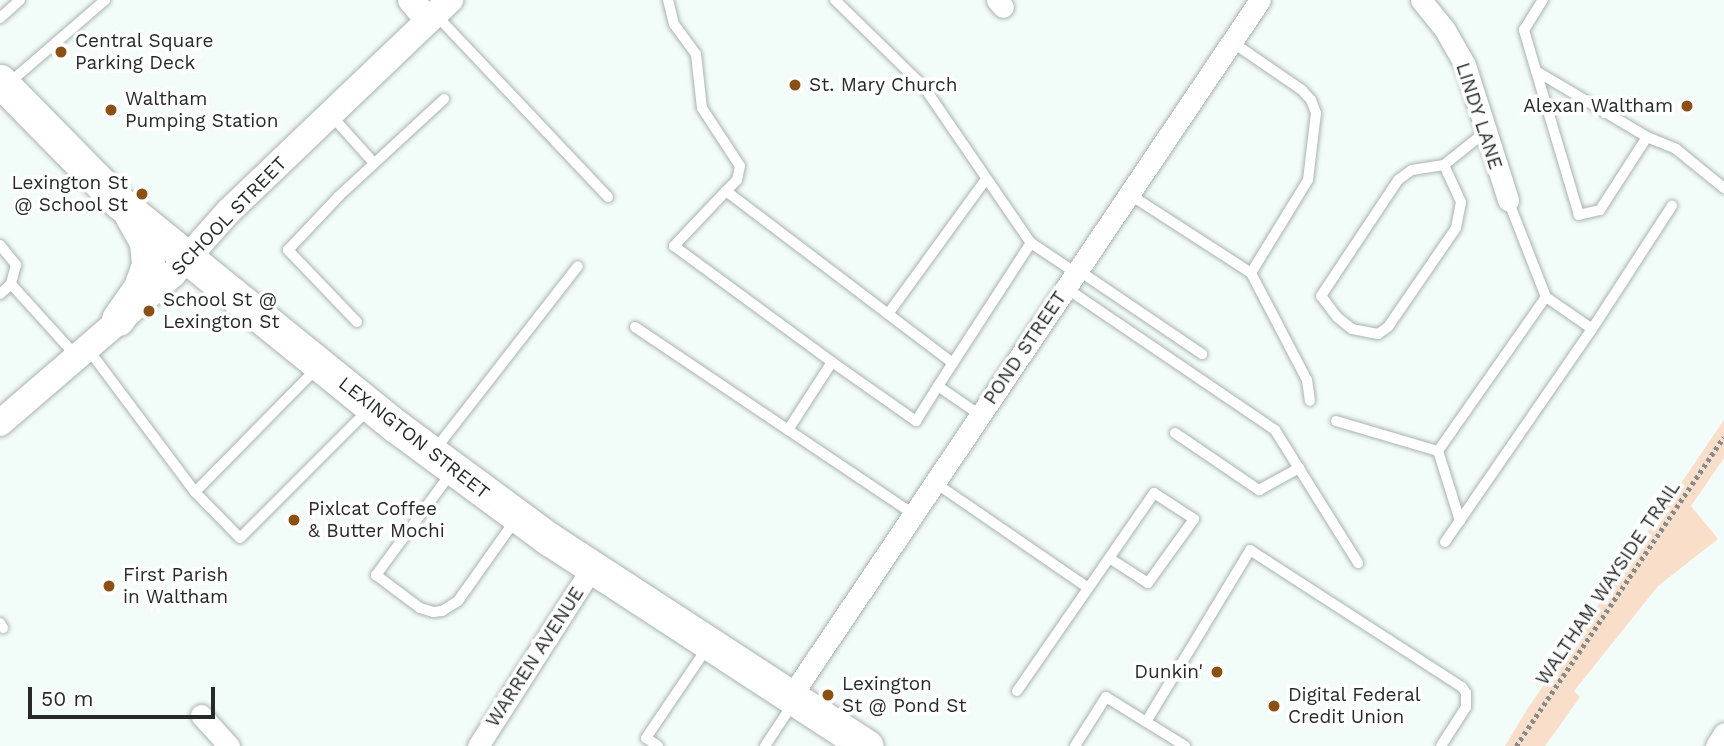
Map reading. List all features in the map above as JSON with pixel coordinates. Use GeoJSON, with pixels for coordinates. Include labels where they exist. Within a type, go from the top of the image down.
{"type":"FeatureCollection","features":[{"type":"Feature","properties":{"kind":"main road","name":"LEXINGTON STREET"},"geometry":{"type":"LineString","coordinates":[[3,84],[120,203],[371,407],[517,516],[592,568],[866,746]]}},
{"type":"Feature","properties":{"kind":"main road"},"geometry":{"type":"LineString","coordinates":[[118,319],[140,287],[149,260],[144,237],[120,203]]}},
{"type":"Feature","properties":{"kind":"street"},"geometry":{"type":"LineString","coordinates":[[411,0],[438,11]]}},
{"type":"Feature","properties":{"kind":"street","name":"POND STREET"},"geometry":{"type":"LineString","coordinates":[[793,698],[934,482],[1259,0]]}},
{"type":"Feature","properties":{"kind":"street","name":"LINDY LANE"},"geometry":{"type":"LineString","coordinates":[[1422,0],[1445,30],[1465,65],[1508,200]]}},
{"type":"Feature","properties":{"kind":"street","name":"SCHOOL STREET"},"geometry":{"type":"LineString","coordinates":[[0,423],[190,258],[229,211],[438,11]]}},
{"type":"Feature","properties":{"kind":"street","name":"WARREN AVENUE"},"geometry":{"type":"LineString","coordinates":[[478,746],[592,568]]}},
{"type":"Feature","properties":{"kind":"street"},"geometry":{"type":"LineString","coordinates":[[201,715],[224,745]]}},
{"type":"Feature","properties":{"kind":"street"},"geometry":{"type":"LineString","coordinates":[[1716,746],[1724,733]]}},
{"type":"Feature","properties":{"kind":"lane"},"geometry":{"type":"LineString","coordinates":[[0,18],[20,0]]}},
{"type":"Feature","properties":{"kind":"lane"},"geometry":{"type":"LineString","coordinates":[[3,84],[105,0]]}},
{"type":"Feature","properties":{"kind":"lane"},"geometry":{"type":"LineString","coordinates":[[668,0],[674,24],[696,54],[702,108],[740,166],[737,180],[674,246],[916,421],[1031,243]]}},
{"type":"Feature","properties":{"kind":"lane"},"geometry":{"type":"LineString","coordinates":[[835,0],[924,87],[1031,243],[1267,424],[1281,438],[1358,563]]}},
{"type":"Feature","properties":{"kind":"lane"},"geometry":{"type":"LineString","coordinates":[[1543,0],[1524,30],[1579,215],[1600,210],[1647,136]]}},
{"type":"Feature","properties":{"kind":"lane"},"geometry":{"type":"LineString","coordinates":[[438,11],[608,197]]}},
{"type":"Feature","properties":{"kind":"lane"},"geometry":{"type":"LineString","coordinates":[[1231,42],[1302,90],[1311,100],[1316,113],[1308,180],[1251,273]]}},
{"type":"Feature","properties":{"kind":"lane"},"geometry":{"type":"LineString","coordinates":[[1536,71],[1647,136],[1676,149],[1724,188]]}},
{"type":"Feature","properties":{"kind":"lane"},"geometry":{"type":"LineString","coordinates":[[357,322],[288,250],[374,163],[444,99]]}},
{"type":"Feature","properties":{"kind":"lane"},"geometry":{"type":"LineString","coordinates":[[330,114],[374,163]]}},
{"type":"Feature","properties":{"kind":"lane"},"geometry":{"type":"LineString","coordinates":[[1444,165],[1461,202],[1456,228],[1388,327],[1378,334],[1352,329],[1337,317],[1321,296],[1402,176],[1412,170],[1444,165],[1485,132]]}},
{"type":"Feature","properties":{"kind":"lane"},"geometry":{"type":"LineString","coordinates":[[888,314],[986,179]]}},
{"type":"Feature","properties":{"kind":"lane"},"geometry":{"type":"LineString","coordinates":[[726,191],[953,363]]}},
{"type":"Feature","properties":{"kind":"lane"},"geometry":{"type":"LineString","coordinates":[[1129,194],[1251,273],[1307,380],[1310,401]]}},
{"type":"Feature","properties":{"kind":"lane"},"geometry":{"type":"LineString","coordinates":[[1508,200],[1546,297],[1592,329]]}},
{"type":"Feature","properties":{"kind":"lane"},"geometry":{"type":"LineString","coordinates":[[1446,542],[1592,329],[1672,206]]}},
{"type":"Feature","properties":{"kind":"lane"},"geometry":{"type":"LineString","coordinates":[[0,245],[16,265],[11,284],[0,294]]}},
{"type":"Feature","properties":{"kind":"lane"},"geometry":{"type":"LineString","coordinates":[[517,516],[458,601],[442,611],[433,612],[420,608],[376,575],[443,461],[578,265]]}},
{"type":"Feature","properties":{"kind":"lane"},"geometry":{"type":"LineString","coordinates":[[1073,277],[1202,354]]}},
{"type":"Feature","properties":{"kind":"lane"},"geometry":{"type":"LineString","coordinates":[[11,284],[81,351],[195,492],[240,538],[371,407]]}},
{"type":"Feature","properties":{"kind":"lane"},"geometry":{"type":"LineString","coordinates":[[1438,451],[1546,297]]}},
{"type":"Feature","properties":{"kind":"lane"},"geometry":{"type":"LineString","coordinates":[[635,327],[913,514]]}},
{"type":"Feature","properties":{"kind":"lane"},"geometry":{"type":"LineString","coordinates":[[788,430],[832,362]]}},
{"type":"Feature","properties":{"kind":"lane"},"geometry":{"type":"LineString","coordinates":[[195,492],[320,365]]}},
{"type":"Feature","properties":{"kind":"lane"},"geometry":{"type":"LineString","coordinates":[[938,386],[980,415]]}},
{"type":"Feature","properties":{"kind":"lane"},"geometry":{"type":"LineString","coordinates":[[1336,421],[1438,451]]}},
{"type":"Feature","properties":{"kind":"lane"},"geometry":{"type":"LineString","coordinates":[[1175,433],[1259,491],[1299,468]]}},
{"type":"Feature","properties":{"kind":"lane"},"geometry":{"type":"LineString","coordinates":[[1438,451],[1460,521]]}},
{"type":"Feature","properties":{"kind":"lane"},"geometry":{"type":"LineString","coordinates":[[934,482],[1088,588]]}},
{"type":"Feature","properties":{"kind":"lane"},"geometry":{"type":"LineString","coordinates":[[1017,691],[1088,588],[1154,493],[1195,519],[1148,583],[1109,558]]}},
{"type":"Feature","properties":{"kind":"lane"},"geometry":{"type":"LineString","coordinates":[[1146,722],[1250,550],[1462,687],[1466,693],[1466,707],[1441,746]]}},
{"type":"Feature","properties":{"kind":"lane"},"geometry":{"type":"LineString","coordinates":[[658,746],[646,737],[709,644]]}},
{"type":"Feature","properties":{"kind":"lane"},"geometry":{"type":"LineString","coordinates":[[765,746],[793,698]]}},
{"type":"Feature","properties":{"kind":"lane"},"geometry":{"type":"LineString","coordinates":[[1075,746],[1106,698],[1185,746]]}},
{"type":"Feature","properties":{"kind":"path","name":"WALTHAM WAYSIDE TRAIL"},"geometry":{"type":"LineString","coordinates":[[1517,746],[1724,436]]}},
{"type":"Feature","properties":{"kind":"shaded area"},"geometry":{"type":"Polygon","coordinates":[[[1724,420],[1724,458],[1691,506],[1718,539],[1658,586],[1574,691],[1580,697],[1545,746],[1505,746],[1528,708],[1724,420]]]}},
{"type":"Feature","properties":{"kind":"place","name":"Central Square Parking Deck"},"geometry":{"type":"Point","coordinates":[61,52]}},
{"type":"Feature","properties":{"kind":"place","name":"St. Mary Church"},"geometry":{"type":"Point","coordinates":[795,85]}},
{"type":"Feature","properties":{"kind":"place","name":"Alexan Waltham"},"geometry":{"type":"Point","coordinates":[1687,106]}},
{"type":"Feature","properties":{"kind":"place","name":"Waltham Pumping Station"},"geometry":{"type":"Point","coordinates":[111,110]}},
{"type":"Feature","properties":{"kind":"place","name":"Lexington St @ School St"},"geometry":{"type":"Point","coordinates":[142,194]}},
{"type":"Feature","properties":{"kind":"place","name":"School St @ Lexington St"},"geometry":{"type":"Point","coordinates":[149,311]}},
{"type":"Feature","properties":{"kind":"place","name":"Pixlcat Coffee & Butter Mochi"},"geometry":{"type":"Point","coordinates":[294,520]}},
{"type":"Feature","properties":{"kind":"place","name":"First Parish in Waltham"},"geometry":{"type":"Point","coordinates":[109,586]}},
{"type":"Feature","properties":{"kind":"place","name":"Dunkin'"},"geometry":{"type":"Point","coordinates":[1217,672]}},
{"type":"Feature","properties":{"kind":"place","name":"Lexington St @ Pond St"},"geometry":{"type":"Point","coordinates":[828,695]}},
{"type":"Feature","properties":{"kind":"place","name":"Digital Federal Credit Union"},"geometry":{"type":"Point","coordinates":[1274,706]}}]}
